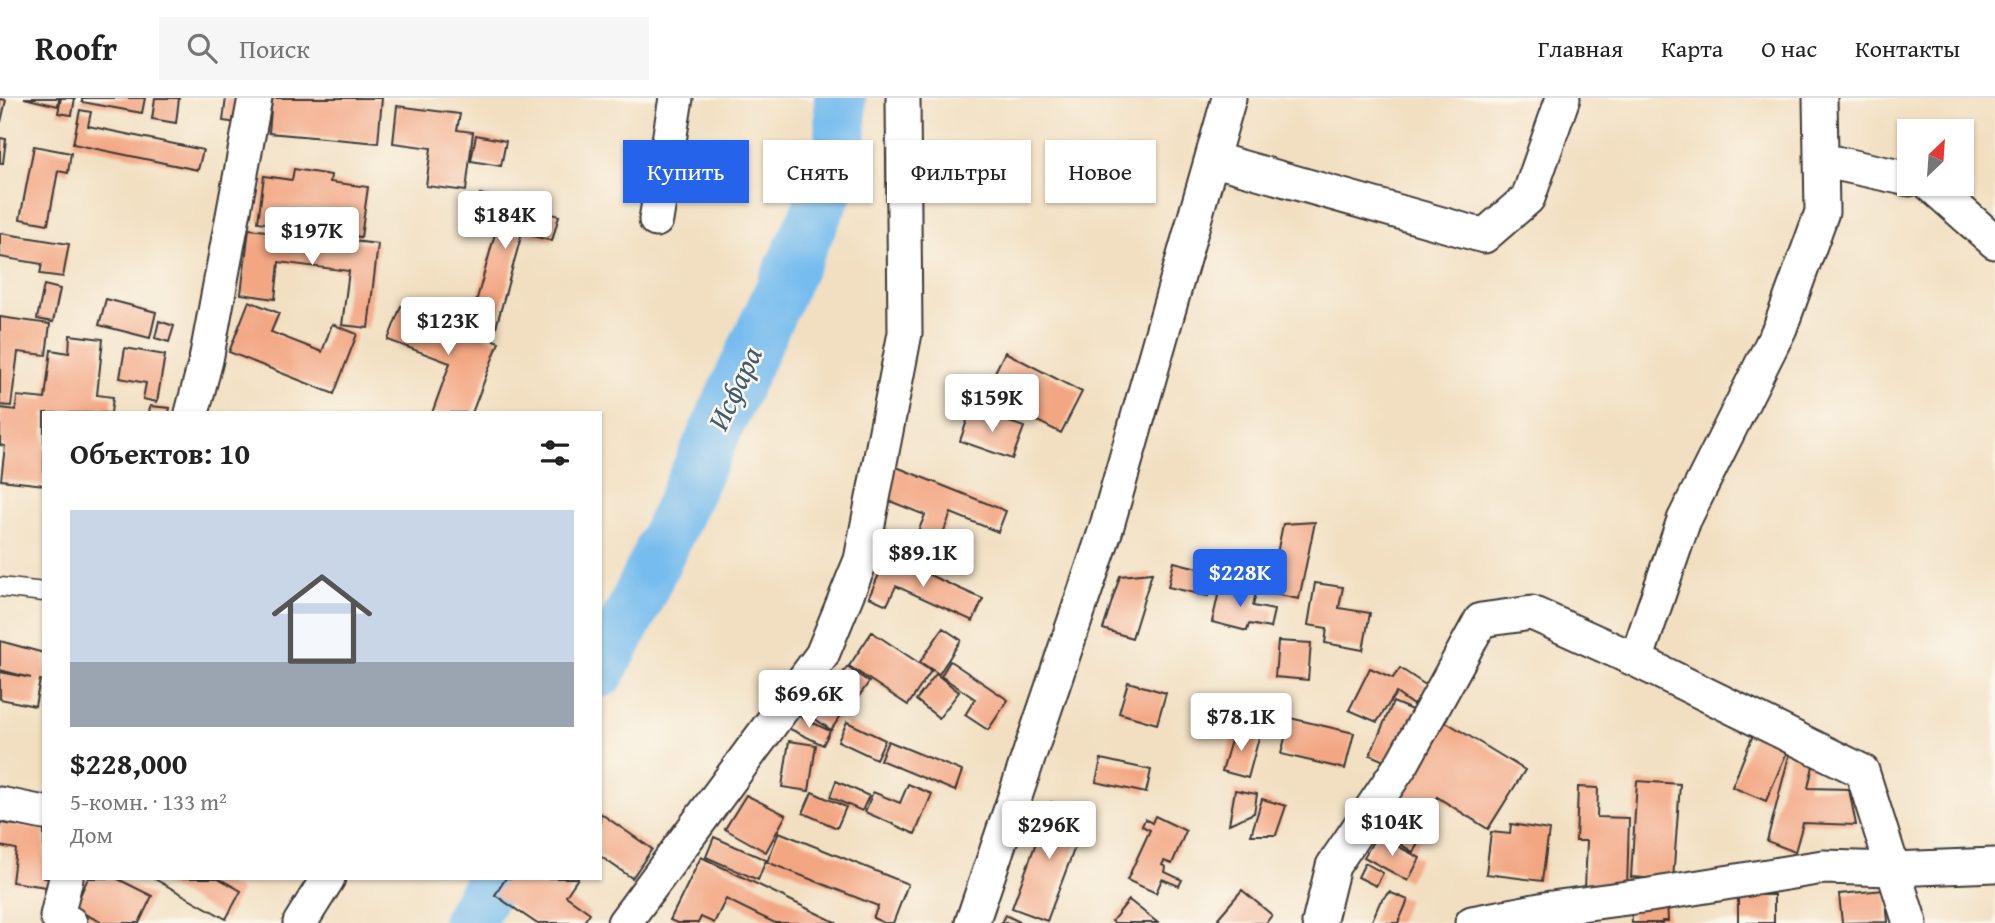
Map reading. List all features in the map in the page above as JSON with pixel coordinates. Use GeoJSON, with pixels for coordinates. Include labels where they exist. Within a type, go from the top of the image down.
{"type":"FeatureCollection","features":[{"type":"Feature","properties":{"kind":"street"},"geometry":{"type":"LineString","coordinates":[[193,411],[206,360],[255,98]]}},
{"type":"Feature","properties":{"kind":"street"},"geometry":{"type":"LineString","coordinates":[[656,220],[676,98]]}},
{"type":"Feature","properties":{"kind":"street"},"geometry":{"type":"LineString","coordinates":[[625,923],[822,655],[861,560],[905,333],[903,98]]}},
{"type":"Feature","properties":{"kind":"street"},"geometry":{"type":"LineString","coordinates":[[972,923],[1106,528],[1229,98]]}},
{"type":"Feature","properties":{"kind":"street"},"geometry":{"type":"LineString","coordinates":[[1212,159],[1485,236],[1528,198],[1563,98]]}},
{"type":"Feature","properties":{"kind":"street"},"geometry":{"type":"LineString","coordinates":[[1636,660],[1684,520],[1780,328],[1822,212],[1820,98]]}},
{"type":"Feature","properties":{"kind":"street"},"geometry":{"type":"LineString","coordinates":[[1821,160],[1897,176]]}},
{"type":"Feature","properties":{"kind":"street"},"geometry":{"type":"LineString","coordinates":[[1943,196],[1995,242]]}},
{"type":"Feature","properties":{"kind":"street"},"geometry":{"type":"LineString","coordinates":[[1319,923],[1334,866],[1403,762],[1481,620],[1532,613],[1636,660],[1863,771],[1910,923]]}},
{"type":"Feature","properties":{"kind":"street"},"geometry":{"type":"LineString","coordinates":[[0,804],[42,813]]}},
{"type":"Feature","properties":{"kind":"street"},"geometry":{"type":"LineString","coordinates":[[1472,923],[1551,908],[1823,867],[1893,869],[1995,865]]}},
{"type":"Feature","properties":{"kind":"street"},"geometry":{"type":"LineString","coordinates":[[66,880],[57,916],[70,923]]}},
{"type":"Feature","properties":{"kind":"street"},"geometry":{"type":"LineString","coordinates":[[300,923],[327,880]]}},
{"type":"Feature","properties":{"kind":"lane"},"geometry":{"type":"LineString","coordinates":[[0,587],[42,592]]}},
{"type":"Feature","properties":{"kind":"building"},"geometry":{"type":"Polygon","coordinates":[[[24,98],[59,98],[58,106],[24,98]]]}},
{"type":"Feature","properties":{"kind":"building"},"geometry":{"type":"Polygon","coordinates":[[[61,98],[75,98],[72,115],[58,113],[61,98]]]}},
{"type":"Feature","properties":{"kind":"building"},"geometry":{"type":"Polygon","coordinates":[[[82,98],[145,98],[142,113],[82,102],[82,98]]]}},
{"type":"Feature","properties":{"kind":"building"},"geometry":{"type":"Polygon","coordinates":[[[155,98],[179,98],[176,123],[152,119],[155,98]]]}},
{"type":"Feature","properties":{"kind":"building"},"geometry":{"type":"Polygon","coordinates":[[[226,98],[247,98],[244,124],[223,121],[226,98]]]}},
{"type":"Feature","properties":{"kind":"building"},"geometry":{"type":"Polygon","coordinates":[[[272,98],[382,98],[378,143],[269,133],[272,98]]]}},
{"type":"Feature","properties":{"kind":"building"},"geometry":{"type":"Polygon","coordinates":[[[0,99],[6,100],[1,122],[0,122],[0,99]]]}},
{"type":"Feature","properties":{"kind":"building"},"geometry":{"type":"Polygon","coordinates":[[[397,106],[460,114],[457,130],[473,132],[466,191],[426,186],[431,148],[393,143],[397,106]]]}},
{"type":"Feature","properties":{"kind":"building"},"geometry":{"type":"Polygon","coordinates":[[[80,110],[91,112],[88,126],[203,150],[198,170],[73,144],[80,110]]]}},
{"type":"Feature","properties":{"kind":"building"},"geometry":{"type":"Polygon","coordinates":[[[476,135],[506,141],[501,166],[471,161],[476,135]]]}},
{"type":"Feature","properties":{"kind":"building"},"geometry":{"type":"Polygon","coordinates":[[[0,138],[6,139],[3,163],[0,163],[0,138]]]}},
{"type":"Feature","properties":{"kind":"building"},"geometry":{"type":"Polygon","coordinates":[[[34,146],[71,153],[68,173],[58,171],[48,224],[20,219],[34,146]]]}},
{"type":"Feature","properties":{"kind":"building"},"geometry":{"type":"Polygon","coordinates":[[[294,169],[331,175],[330,182],[368,187],[361,237],[258,222],[264,176],[292,180],[294,169]]]}},
{"type":"Feature","properties":{"kind":"building"},"geometry":{"type":"Polygon","coordinates":[[[480,194],[559,216],[552,241],[522,233],[495,331],[470,324],[496,230],[472,223],[480,194]]]}},
{"type":"Feature","properties":{"kind":"building"},"geometry":{"type":"Polygon","coordinates":[[[249,229],[378,244],[368,328],[342,325],[349,271],[279,262],[275,299],[241,294],[249,229]]]}},
{"type":"Feature","properties":{"kind":"building"},"geometry":{"type":"Polygon","coordinates":[[[0,233],[69,244],[63,277],[40,274],[42,264],[0,257],[0,233]]]}},
{"type":"Feature","properties":{"kind":"building"},"geometry":{"type":"Polygon","coordinates":[[[44,285],[60,289],[53,322],[37,319],[44,285]]]}},
{"type":"Feature","properties":{"kind":"building"},"geometry":{"type":"Polygon","coordinates":[[[106,299],[156,312],[150,338],[99,325],[106,299]]]}},
{"type":"Feature","properties":{"kind":"building"},"geometry":{"type":"Polygon","coordinates":[[[249,301],[279,313],[271,332],[322,352],[332,324],[357,334],[334,394],[229,352],[249,301]]]}},
{"type":"Feature","properties":{"kind":"building"},"geometry":{"type":"Polygon","coordinates":[[[401,306],[499,342],[473,411],[433,411],[450,363],[388,340],[401,306]]]}},
{"type":"Feature","properties":{"kind":"building"},"geometry":{"type":"Polygon","coordinates":[[[0,317],[50,324],[46,355],[18,352],[11,406],[0,405],[0,317]]]}},
{"type":"Feature","properties":{"kind":"building"},"geometry":{"type":"Polygon","coordinates":[[[159,321],[174,326],[169,342],[155,338],[159,321]]]}},
{"type":"Feature","properties":{"kind":"building"},"geometry":{"type":"Polygon","coordinates":[[[70,335],[103,339],[97,395],[113,397],[111,411],[42,411],[42,485],[1,480],[5,446],[0,445],[0,408],[16,410],[17,396],[45,399],[51,350],[69,353],[70,335]]]}},
{"type":"Feature","properties":{"kind":"building"},"geometry":{"type":"Polygon","coordinates":[[[125,348],[165,355],[157,402],[143,399],[146,383],[120,378],[125,348]]]}},
{"type":"Feature","properties":{"kind":"building"},"geometry":{"type":"Polygon","coordinates":[[[1005,352],[1082,392],[1061,433],[984,394],[1005,352]]]}},
{"type":"Feature","properties":{"kind":"building"},"geometry":{"type":"Polygon","coordinates":[[[150,406],[170,408],[169,411],[149,411],[150,406]]]}},
{"type":"Feature","properties":{"kind":"building"},"geometry":{"type":"Polygon","coordinates":[[[971,409],[1024,427],[1012,459],[960,441],[971,409]]]}},
{"type":"Feature","properties":{"kind":"building"},"geometry":{"type":"Polygon","coordinates":[[[894,466],[1006,511],[998,532],[951,513],[939,543],[917,534],[925,515],[882,498],[894,466]]]}},
{"type":"Feature","properties":{"kind":"building"},"geometry":{"type":"Polygon","coordinates":[[[1315,522],[1299,599],[1269,593],[1283,524],[1315,522]]]}},
{"type":"Feature","properties":{"kind":"building"},"geometry":{"type":"Polygon","coordinates":[[[887,556],[983,599],[973,621],[896,586],[887,605],[869,597],[887,556]]]}},
{"type":"Feature","properties":{"kind":"building"},"geometry":{"type":"Polygon","coordinates":[[[1174,562],[1214,572],[1208,596],[1168,587],[1174,562]]]}},
{"type":"Feature","properties":{"kind":"building"},"geometry":{"type":"Polygon","coordinates":[[[1152,573],[1132,638],[1103,629],[1120,576],[1152,573]]]}},
{"type":"Feature","properties":{"kind":"building"},"geometry":{"type":"Polygon","coordinates":[[[1221,583],[1256,592],[1253,606],[1274,610],[1270,628],[1249,624],[1247,631],[1212,622],[1221,583]]]}},
{"type":"Feature","properties":{"kind":"building"},"geometry":{"type":"Polygon","coordinates":[[[1315,583],[1343,587],[1339,608],[1370,613],[1363,650],[1325,643],[1327,628],[1308,625],[1315,583]]]}},
{"type":"Feature","properties":{"kind":"building"},"geometry":{"type":"Polygon","coordinates":[[[943,628],[961,640],[939,674],[920,662],[943,628]]]}},
{"type":"Feature","properties":{"kind":"building"},"geometry":{"type":"Polygon","coordinates":[[[872,632],[931,671],[908,705],[849,666],[872,632]]]}},
{"type":"Feature","properties":{"kind":"building"},"geometry":{"type":"Polygon","coordinates":[[[0,641],[42,652],[42,680],[35,706],[0,699],[0,672],[31,678],[0,670],[0,641]]]}},
{"type":"Feature","properties":{"kind":"building"},"geometry":{"type":"Polygon","coordinates":[[[1278,641],[1311,643],[1308,680],[1275,677],[1278,641]]]}},
{"type":"Feature","properties":{"kind":"building"},"geometry":{"type":"Polygon","coordinates":[[[950,661],[1008,700],[988,730],[965,715],[975,699],[941,676],[950,661]]]}},
{"type":"Feature","properties":{"kind":"building"},"geometry":{"type":"Polygon","coordinates":[[[847,667],[869,682],[852,706],[831,692],[847,667]]]}},
{"type":"Feature","properties":{"kind":"building"},"geometry":{"type":"Polygon","coordinates":[[[1370,668],[1393,678],[1400,668],[1427,686],[1413,705],[1396,693],[1377,722],[1349,710],[1370,668]]]}},
{"type":"Feature","properties":{"kind":"building"},"geometry":{"type":"Polygon","coordinates":[[[936,674],[959,692],[939,718],[916,700],[936,674]]]}},
{"type":"Feature","properties":{"kind":"building"},"geometry":{"type":"Polygon","coordinates":[[[1128,682],[1166,693],[1157,724],[1119,713],[1128,682]]]}},
{"type":"Feature","properties":{"kind":"building"},"geometry":{"type":"Polygon","coordinates":[[[825,689],[848,705],[831,730],[808,714],[825,689]]]}},
{"type":"Feature","properties":{"kind":"building"},"geometry":{"type":"Polygon","coordinates":[[[1266,696],[1286,700],[1282,723],[1262,720],[1266,696]]]}},
{"type":"Feature","properties":{"kind":"building"},"geometry":{"type":"Polygon","coordinates":[[[1393,702],[1419,713],[1396,766],[1370,755],[1393,702]]]}},
{"type":"Feature","properties":{"kind":"building"},"geometry":{"type":"Polygon","coordinates":[[[795,714],[830,731],[823,745],[788,728],[795,714]]]}},
{"type":"Feature","properties":{"kind":"building"},"geometry":{"type":"Polygon","coordinates":[[[1290,718],[1354,733],[1345,769],[1281,754],[1290,718]]]}},
{"type":"Feature","properties":{"kind":"building"},"geometry":{"type":"Polygon","coordinates":[[[847,722],[885,740],[876,759],[838,741],[847,722]]]}},
{"type":"Feature","properties":{"kind":"building"},"geometry":{"type":"Polygon","coordinates":[[[1446,722],[1525,770],[1488,829],[1437,797],[1417,830],[1424,834],[1413,852],[1379,831],[1446,722]]]}},
{"type":"Feature","properties":{"kind":"building"},"geometry":{"type":"Polygon","coordinates":[[[1235,727],[1260,734],[1248,778],[1222,771],[1235,727]]]}},
{"type":"Feature","properties":{"kind":"building"},"geometry":{"type":"Polygon","coordinates":[[[1755,730],[1790,745],[1766,801],[1732,787],[1755,730]]]}},
{"type":"Feature","properties":{"kind":"building"},"geometry":{"type":"Polygon","coordinates":[[[789,741],[816,745],[809,791],[782,787],[789,741]]]}},
{"type":"Feature","properties":{"kind":"building"},"geometry":{"type":"Polygon","coordinates":[[[888,741],[962,771],[955,791],[880,760],[888,741]]]}},
{"type":"Feature","properties":{"kind":"building"},"geometry":{"type":"Polygon","coordinates":[[[1791,748],[1815,757],[1808,788],[1849,789],[1856,825],[1803,823],[1795,852],[1767,841],[1791,748]]]}},
{"type":"Feature","properties":{"kind":"building"},"geometry":{"type":"Polygon","coordinates":[[[1101,759],[1151,770],[1146,793],[1096,782],[1101,759]]]}},
{"type":"Feature","properties":{"kind":"building"},"geometry":{"type":"Polygon","coordinates":[[[836,781],[869,796],[862,811],[830,797],[836,781]]]}},
{"type":"Feature","properties":{"kind":"building"},"geometry":{"type":"Polygon","coordinates":[[[1637,781],[1680,784],[1673,880],[1631,877],[1637,781]]]}},
{"type":"Feature","properties":{"kind":"building"},"geometry":{"type":"Polygon","coordinates":[[[908,784],[932,794],[915,834],[865,812],[873,792],[900,803],[908,784]]]}},
{"type":"Feature","properties":{"kind":"building"},"geometry":{"type":"Polygon","coordinates":[[[1578,787],[1598,788],[1597,817],[1629,818],[1627,890],[1585,889],[1587,841],[1576,841],[1578,787]]]}},
{"type":"Feature","properties":{"kind":"building"},"geometry":{"type":"Polygon","coordinates":[[[1235,790],[1257,794],[1254,813],[1229,824],[1235,790]]]}},
{"type":"Feature","properties":{"kind":"building"},"geometry":{"type":"Polygon","coordinates":[[[812,792],[846,807],[837,828],[803,813],[812,792]]]}},
{"type":"Feature","properties":{"kind":"building"},"geometry":{"type":"Polygon","coordinates":[[[746,795],[786,815],[766,852],[725,829],[746,795]]]}},
{"type":"Feature","properties":{"kind":"building"},"geometry":{"type":"Polygon","coordinates":[[[1262,799],[1286,806],[1276,835],[1251,835],[1262,799]]]}},
{"type":"Feature","properties":{"kind":"building"},"geometry":{"type":"Polygon","coordinates":[[[1051,802],[1087,815],[1047,921],[1012,908],[1051,802]]]}},
{"type":"Feature","properties":{"kind":"building"},"geometry":{"type":"Polygon","coordinates":[[[602,814],[652,849],[632,878],[602,857],[602,814]]]}},
{"type":"Feature","properties":{"kind":"building"},"geometry":{"type":"Polygon","coordinates":[[[1155,816],[1186,831],[1172,864],[1164,861],[1162,865],[1166,867],[1165,872],[1182,880],[1179,886],[1162,879],[1156,893],[1127,880],[1150,830],[1142,826],[1145,819],[1152,823],[1155,816]]]}},
{"type":"Feature","properties":{"kind":"building"},"geometry":{"type":"Polygon","coordinates":[[[0,823],[42,829],[42,880],[62,880],[60,889],[12,882],[16,849],[0,846],[0,823]]]}},
{"type":"Feature","properties":{"kind":"building"},"geometry":{"type":"Polygon","coordinates":[[[1511,824],[1549,830],[1542,881],[1486,874],[1491,832],[1510,834],[1511,824]]]}},
{"type":"Feature","properties":{"kind":"building"},"geometry":{"type":"Polygon","coordinates":[[[779,832],[908,884],[893,923],[884,923],[873,918],[878,906],[767,862],[779,832]]]}},
{"type":"Feature","properties":{"kind":"building"},"geometry":{"type":"Polygon","coordinates":[[[1377,835],[1420,858],[1408,881],[1364,857],[1377,835]]]}},
{"type":"Feature","properties":{"kind":"building"},"geometry":{"type":"Polygon","coordinates":[[[714,837],[766,860],[758,880],[706,857],[714,837]]]}},
{"type":"Feature","properties":{"kind":"building"},"geometry":{"type":"Polygon","coordinates":[[[701,857],[837,923],[775,923],[726,899],[714,923],[701,917],[698,923],[677,923],[670,920],[701,857]]]}},
{"type":"Feature","properties":{"kind":"building"},"geometry":{"type":"Polygon","coordinates":[[[1365,863],[1383,873],[1376,886],[1358,877],[1365,863]]]}},
{"type":"Feature","properties":{"kind":"building"},"geometry":{"type":"Polygon","coordinates":[[[87,880],[120,880],[152,896],[139,923],[103,923],[74,909],[87,880]]]}},
{"type":"Feature","properties":{"kind":"building"},"geometry":{"type":"Polygon","coordinates":[[[157,880],[222,880],[241,891],[226,919],[157,880]]]}},
{"type":"Feature","properties":{"kind":"building"},"geometry":{"type":"Polygon","coordinates":[[[505,880],[577,880],[566,896],[590,913],[583,923],[536,923],[495,895],[505,880]]]}},
{"type":"Feature","properties":{"kind":"building"},"geometry":{"type":"Polygon","coordinates":[[[1242,890],[1272,915],[1266,923],[1224,923],[1218,918],[1242,890]]]}},
{"type":"Feature","properties":{"kind":"building"},"geometry":{"type":"Polygon","coordinates":[[[1885,890],[1888,922],[1842,923],[1839,894],[1885,890]]]}},
{"type":"Feature","properties":{"kind":"building"},"geometry":{"type":"Polygon","coordinates":[[[1389,892],[1408,900],[1398,923],[1371,923],[1380,902],[1389,892]]]}},
{"type":"Feature","properties":{"kind":"building"},"geometry":{"type":"Polygon","coordinates":[[[1738,895],[1774,895],[1774,923],[1738,923],[1738,895]]]}},
{"type":"Feature","properties":{"kind":"building"},"geometry":{"type":"Polygon","coordinates":[[[1129,900],[1158,923],[1114,923],[1112,921],[1129,900]]]}},
{"type":"Feature","properties":{"kind":"building"},"geometry":{"type":"Polygon","coordinates":[[[1667,901],[1668,921],[1632,923],[1631,903],[1667,901]]]}},
{"type":"Feature","properties":{"kind":"building"},"geometry":{"type":"Polygon","coordinates":[[[1005,915],[1022,923],[1001,923],[1005,915]]]}},
{"type":"Feature","properties":{"kind":"waterway","name":"Исфара"},"geometry":{"type":"LineString","coordinates":[[602,668],[634,607],[841,160],[840,98]]}},
{"type":"Feature","properties":{"kind":"waterway","name":"Исфара"},"geometry":{"type":"LineString","coordinates":[[468,923],[492,880]]}}]}
